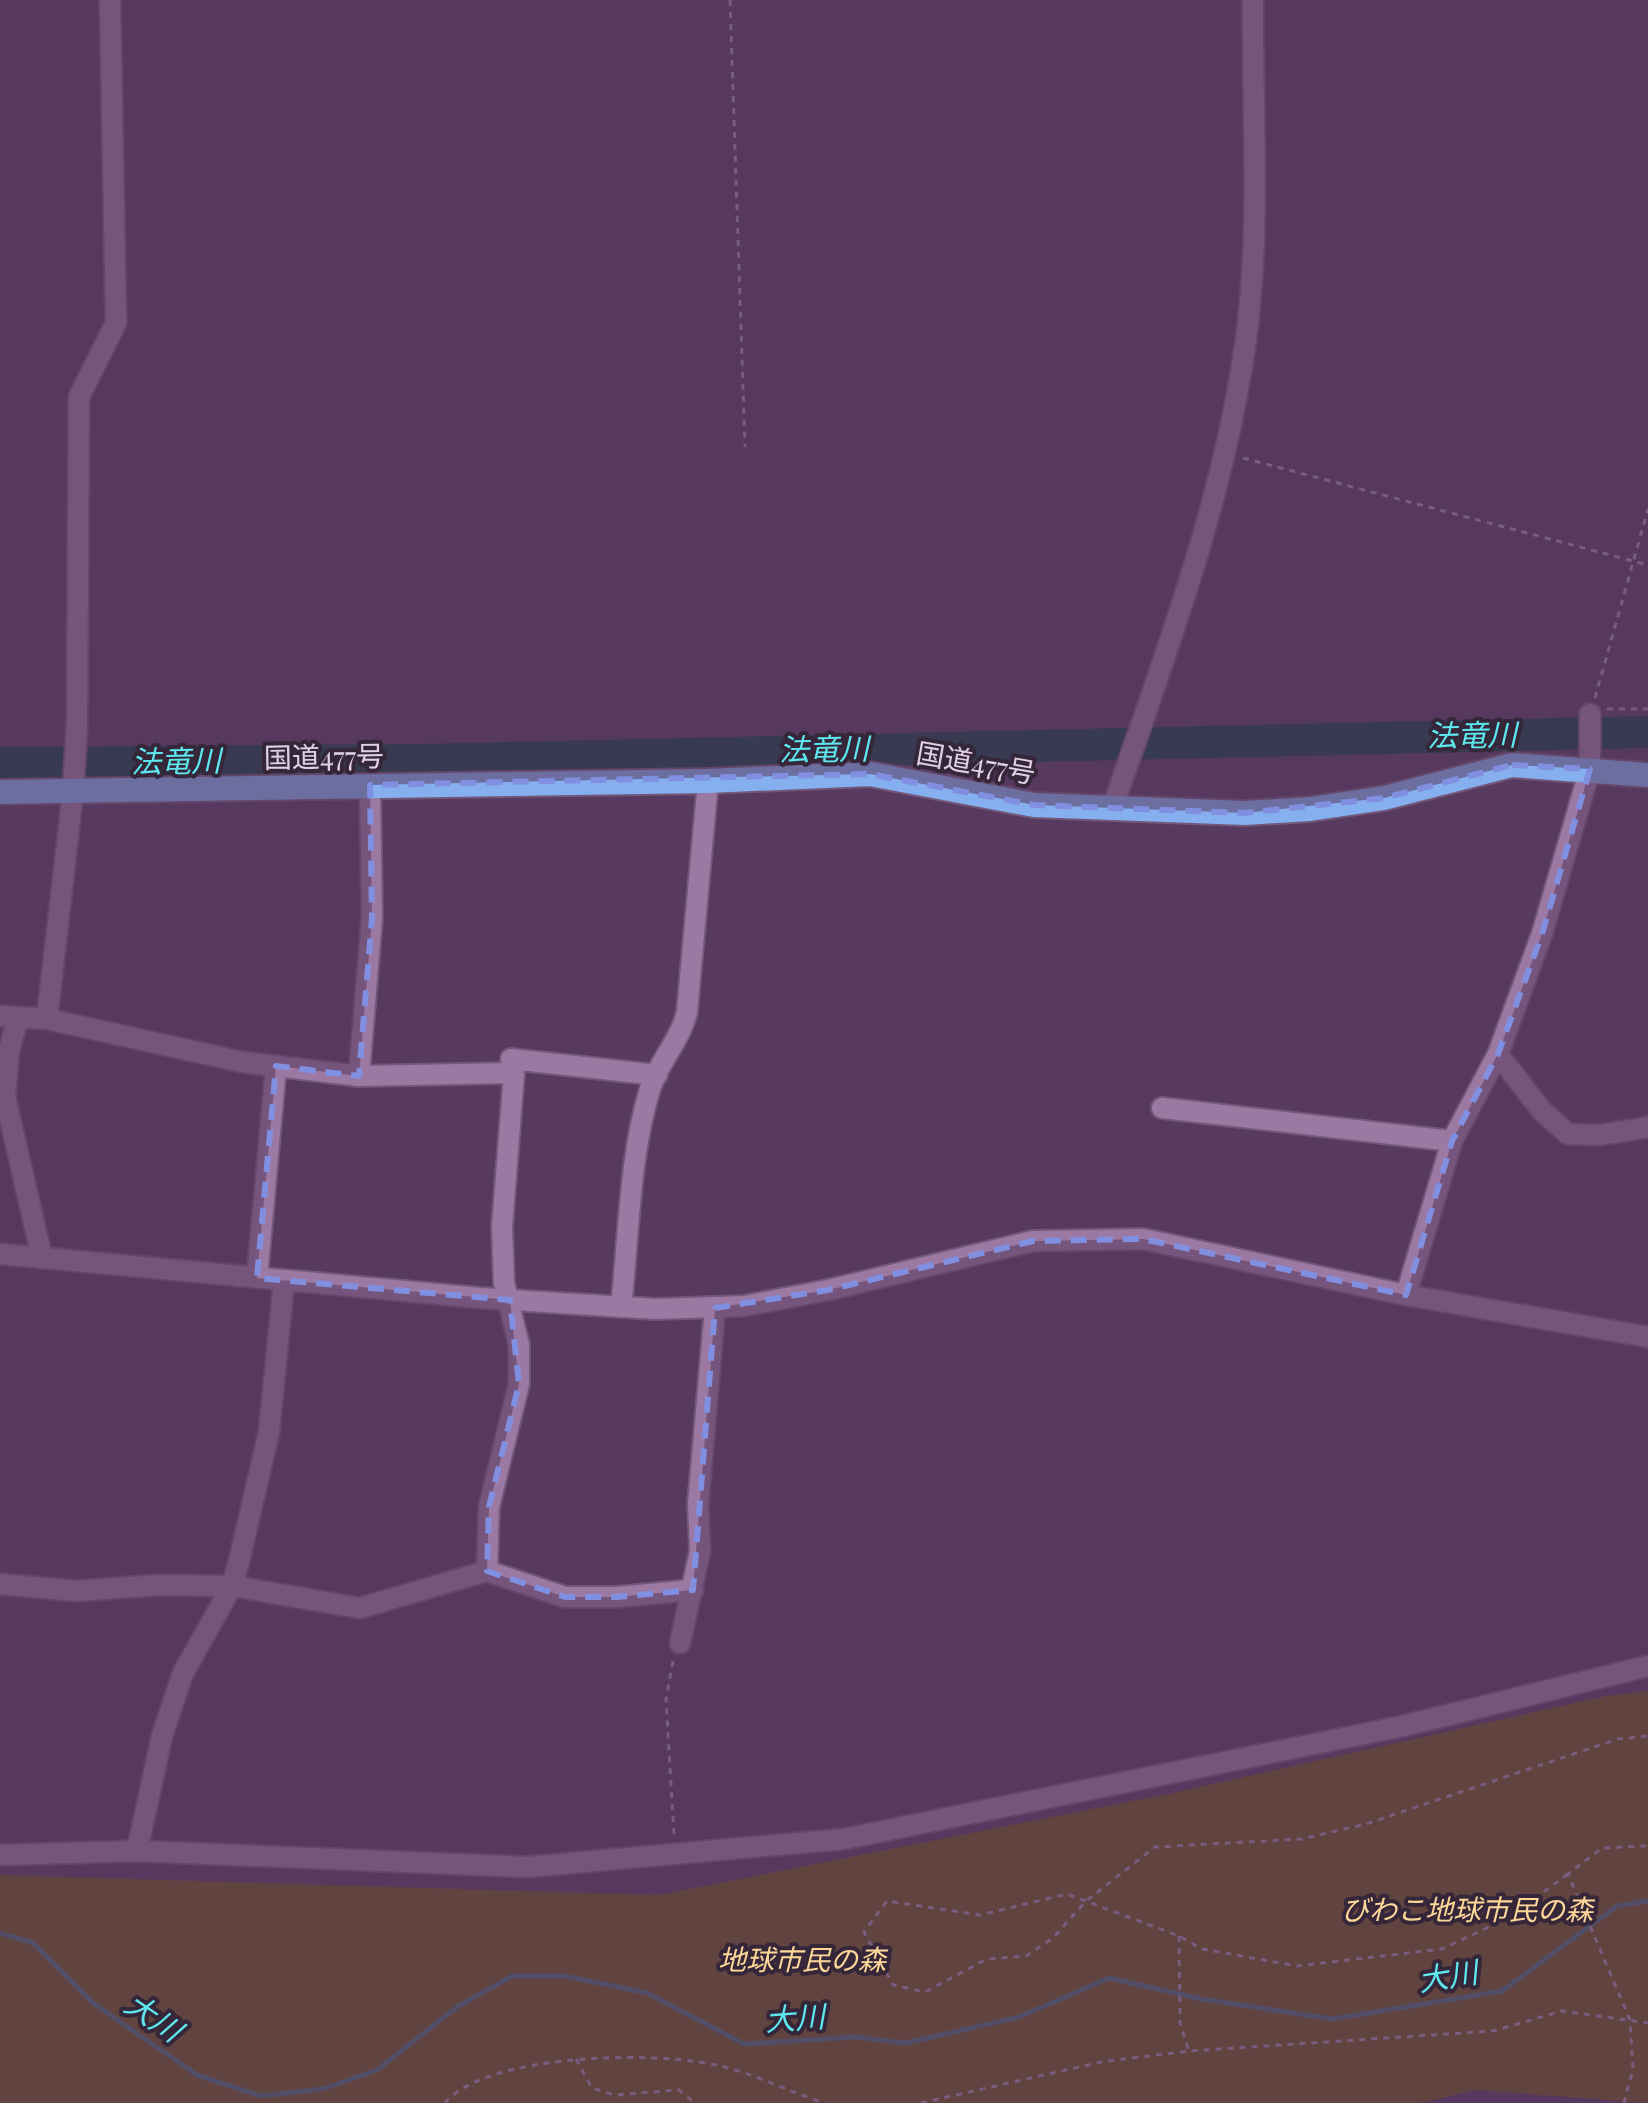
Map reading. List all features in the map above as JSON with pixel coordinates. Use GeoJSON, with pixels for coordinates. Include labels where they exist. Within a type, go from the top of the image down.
{"type":"FeatureCollection","features":[{"type":"Feature","properties":{"kind":"highway","name":"国道477号"},"geometry":{"type":"LineString","coordinates":[[0,792],[708,781],[870,774],[1034,805],[1245,813],[1310,809],[1384,798],[1512,765],[1591,764],[1648,775]]}},
{"type":"Feature","properties":{"kind":"street"},"geometry":{"type":"LineString","coordinates":[[47,1019],[73,792],[77,724],[79,397],[116,323],[110,0]]}},
{"type":"Feature","properties":{"kind":"street"},"geometry":{"type":"LineString","coordinates":[[1112,809],[1179,614],[1224,453],[1246,337],[1252,268],[1253,0]]}},
{"type":"Feature","properties":{"kind":"street"},"geometry":{"type":"LineString","coordinates":[[1406,1295],[1452,1141],[1498,1054],[1542,934],[1591,764],[1591,712]]}},
{"type":"Feature","properties":{"kind":"street"},"geometry":{"type":"LineString","coordinates":[[621,1307],[641,1124],[657,1075],[683,1032],[687,1012],[708,781]]}},
{"type":"Feature","properties":{"kind":"street"},"geometry":{"type":"LineString","coordinates":[[359,1076],[372,918],[370,785]]}},
{"type":"Feature","properties":{"kind":"street"},"geometry":{"type":"LineString","coordinates":[[42,1258],[5,1097],[9,1017],[47,1019],[131,1035],[173,1049],[359,1076],[514,1073]]}},
{"type":"Feature","properties":{"kind":"street"},"geometry":{"type":"LineString","coordinates":[[1498,1054],[1542,1111],[1568,1134],[1600,1135],[1648,1127]]}},
{"type":"Feature","properties":{"kind":"street"},"geometry":{"type":"LineString","coordinates":[[487,1571],[489,1507],[519,1384],[519,1345],[504,1283],[502,1227],[514,1073],[511,1059],[657,1075]]}},
{"type":"Feature","properties":{"kind":"street"},"geometry":{"type":"LineString","coordinates":[[257,1278],[276,1066]]}},
{"type":"Feature","properties":{"kind":"street"},"geometry":{"type":"LineString","coordinates":[[1162,1108],[1452,1141]]}},
{"type":"Feature","properties":{"kind":"street"},"geometry":{"type":"LineString","coordinates":[[0,1254],[510,1300],[621,1307],[715,1308],[744,1306],[828,1290],[1033,1241],[1143,1239],[1406,1295],[1648,1337]]}},
{"type":"Feature","properties":{"kind":"street"},"geometry":{"type":"LineString","coordinates":[[137,1851],[162,1736],[183,1673],[232,1586],[269,1432],[284,1281]]}},
{"type":"Feature","properties":{"kind":"street"},"geometry":{"type":"LineString","coordinates":[[680,1643],[700,1551],[698,1504],[715,1308]]}},
{"type":"Feature","properties":{"kind":"street"},"geometry":{"type":"LineString","coordinates":[[0,1584],[76,1591],[160,1585],[232,1586],[360,1608],[487,1571],[565,1597],[616,1597],[693,1590]]}},
{"type":"Feature","properties":{"kind":"street"},"geometry":{"type":"LineString","coordinates":[[0,1855],[137,1851],[527,1867],[844,1839],[1403,1726],[1648,1666]]}},
{"type":"Feature","properties":{"kind":"path"},"geometry":{"type":"LineString","coordinates":[[730,0],[745,447]]}},
{"type":"Feature","properties":{"kind":"path"},"geometry":{"type":"LineString","coordinates":[[1224,453],[1648,565]]}},
{"type":"Feature","properties":{"kind":"path"},"geometry":{"type":"LineString","coordinates":[[1648,509],[1591,712],[1648,709]]}},
{"type":"Feature","properties":{"kind":"path"},"geometry":{"type":"LineString","coordinates":[[674,1856],[673,1782],[666,1699],[667,1681],[680,1643]]}},
{"type":"Feature","properties":{"kind":"path"},"geometry":{"type":"LineString","coordinates":[[1648,1736],[1618,1739],[1366,1824],[1302,1839],[1155,1847],[1086,1901],[1053,1938],[1026,1956],[987,1959],[925,1992],[893,1985],[864,1932],[887,1901],[980,1915],[1067,1894],[1086,1901],[1179,1936],[1202,1949],[1297,1966],[1442,1949],[1508,1918],[1602,1848],[1648,1846]]}},
{"type":"Feature","properties":{"kind":"path"},"geometry":{"type":"LineString","coordinates":[[1568,1874],[1630,2020],[1633,2069],[1624,2103]]}},
{"type":"Feature","properties":{"kind":"path"},"geometry":{"type":"LineString","coordinates":[[1179,1936],[1180,2023],[1189,2051]]}},
{"type":"Feature","properties":{"kind":"path"},"geometry":{"type":"LineString","coordinates":[[921,2103],[1101,2062],[1189,2051],[1493,2031],[1562,2011],[1648,2023]]}},
{"type":"Feature","properties":{"kind":"path"},"geometry":{"type":"LineString","coordinates":[[445,2103],[453,2094],[513,2068],[576,2059],[633,2058],[715,2065],[825,2103]]}},
{"type":"Feature","properties":{"kind":"path"},"geometry":{"type":"LineString","coordinates":[[576,2059],[592,2088],[614,2095],[679,2090],[695,2103]]}},
{"type":"Feature","properties":{"kind":"highlighted area"},"geometry":{"type":"Polygon","coordinates":[[[1512,765],[1590,769],[1542,934],[1498,1054],[1452,1141],[1406,1295],[1143,1239],[1033,1241],[828,1290],[715,1308],[693,1590],[616,1597],[565,1597],[487,1571],[489,1507],[519,1384],[510,1300],[257,1278],[276,1066],[359,1076],[372,918],[370,785],[870,774],[1034,805],[1245,813],[1384,798],[1512,765]]]}},
{"type":"Feature","properties":{"kind":"green space","name":"びわこ地球市民の森"},"geometry":{"type":"Polygon","coordinates":[[[1648,1691],[1648,2103],[1475,2090],[1421,2103],[0,2103],[0,1875],[659,1895],[1173,1793],[1606,1696],[1648,1691]]]}},
{"type":"Feature","properties":{"kind":"waterway","name":"法竜川"},"geometry":{"type":"LineString","coordinates":[[0,763],[421,760],[1648,732]]}},
{"type":"Feature","properties":{"kind":"waterway","name":"大川"},"geometry":{"type":"LineString","coordinates":[[0,1933],[33,1943],[93,2003],[197,2075],[261,2096],[323,2089],[377,2070],[457,2007],[512,1976],[565,1976],[647,1993],[744,2044],[856,2037],[906,2043],[1019,2017],[1109,1978],[1201,1999],[1333,2019],[1502,1991],[1617,1906],[1648,1901]]}},
{"type":"Feature","properties":{"kind":"park label","name":"地球市民の森"},"geometry":{"type":"Point","coordinates":[802,1960]}}]}
